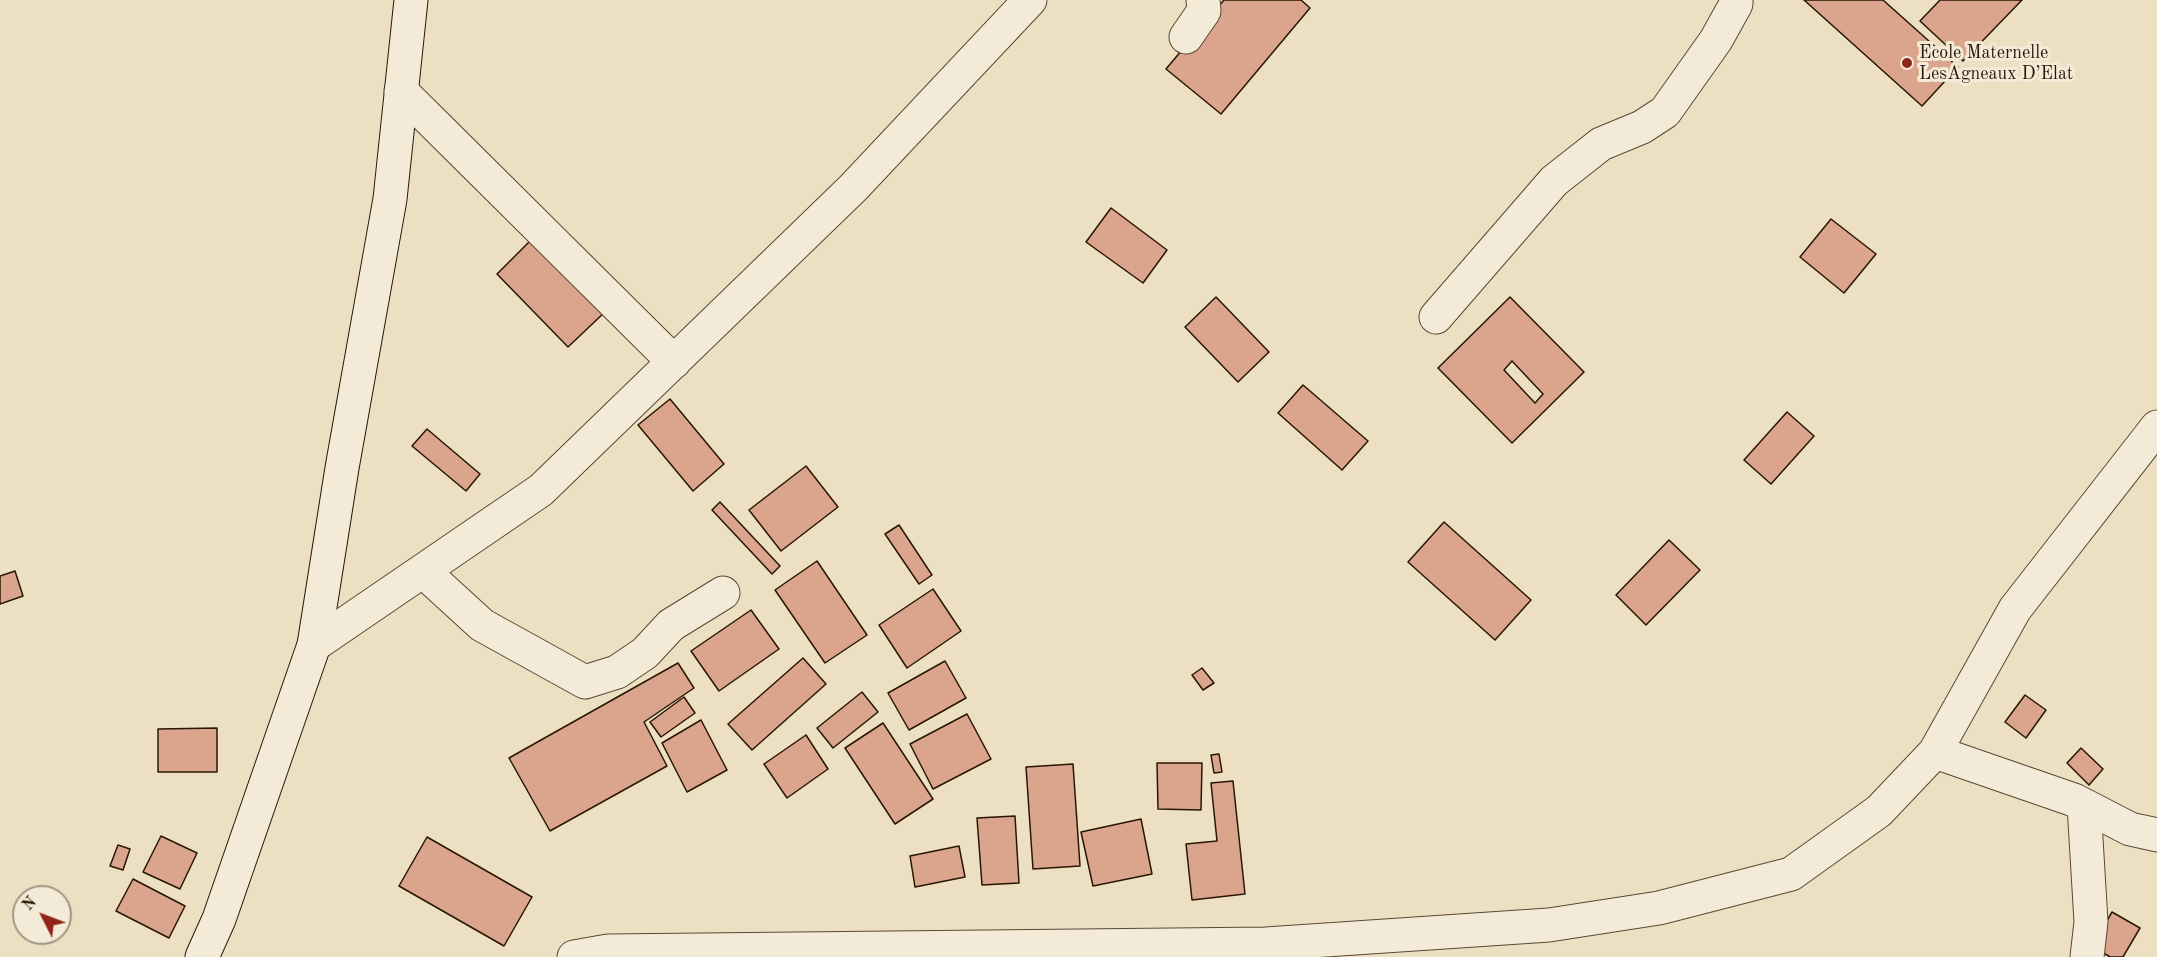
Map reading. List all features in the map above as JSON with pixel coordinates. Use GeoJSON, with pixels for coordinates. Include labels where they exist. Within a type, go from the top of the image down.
{"type":"FeatureCollection","features":[{"type":"Feature","properties":{"kind":"street"},"geometry":{"type":"LineString","coordinates":[[202,957],[223,908],[314,645],[390,199],[411,0]]}},
{"type":"Feature","properties":{"kind":"street"},"geometry":{"type":"LineString","coordinates":[[314,645],[541,490],[853,188],[1030,0]]}},
{"type":"Feature","properties":{"kind":"street"},"geometry":{"type":"LineString","coordinates":[[1186,37],[1204,11],[1203,0]]}},
{"type":"Feature","properties":{"kind":"street"},"geometry":{"type":"LineString","coordinates":[[1436,317],[1554,181],[1600,144],[1642,128],[1665,112],[1716,39],[1736,4],[1736,0]]}},
{"type":"Feature","properties":{"kind":"street"},"geometry":{"type":"LineString","coordinates":[[401,91],[674,362]]}},
{"type":"Feature","properties":{"kind":"street"},"geometry":{"type":"LineString","coordinates":[[574,957],[608,951],[1266,951],[1504,943],[1549,925],[1659,908],[1791,874],[1879,811],[1935,752],[2015,609],[2157,427]]}},
{"type":"Feature","properties":{"kind":"street"},"geometry":{"type":"LineString","coordinates":[[423,572],[482,625],[585,682],[617,672],[645,654],[671,625],[723,593]]}},
{"type":"Feature","properties":{"kind":"street"},"geometry":{"type":"LineString","coordinates":[[1935,752],[2084,804],[2130,829],[2157,835]]}},
{"type":"Feature","properties":{"kind":"street"},"geometry":{"type":"LineString","coordinates":[[2084,804],[2091,922],[2087,957]]}},
{"type":"Feature","properties":{"kind":"building"},"geometry":{"type":"Polygon","coordinates":[[[1224,0],[1301,0],[1310,8],[1221,114],[1166,69],[1224,0]]]}},
{"type":"Feature","properties":{"kind":"building"},"geometry":{"type":"Polygon","coordinates":[[[1804,0],[1883,0],[1958,67],[1922,106],[1804,0]]]}},
{"type":"Feature","properties":{"kind":"building"},"geometry":{"type":"Polygon","coordinates":[[[1940,0],[2022,0],[1963,61],[1920,21],[1940,0]]]}},
{"type":"Feature","properties":{"kind":"building"},"geometry":{"type":"Polygon","coordinates":[[[1111,208],[1167,250],[1143,283],[1086,242],[1111,208]]]}},
{"type":"Feature","properties":{"kind":"building"},"geometry":{"type":"Polygon","coordinates":[[[1831,219],[1876,254],[1844,293],[1800,257],[1831,219]]]}},
{"type":"Feature","properties":{"kind":"building"},"geometry":{"type":"Polygon","coordinates":[[[535,236],[607,310],[568,347],[497,274],[535,236]]]}},
{"type":"Feature","properties":{"kind":"building"},"geometry":{"type":"Polygon","coordinates":[[[1216,297],[1269,352],[1238,382],[1185,327],[1216,297]]]}},
{"type":"Feature","properties":{"kind":"building"},"geometry":{"type":"Polygon","coordinates":[[[1510,297],[1584,372],[1512,443],[1438,368],[1510,297]],[[1512,361],[1504,370],[1535,403],[1543,394],[1512,361]]]}},
{"type":"Feature","properties":{"kind":"building"},"geometry":{"type":"Polygon","coordinates":[[[1303,385],[1368,441],[1342,470],[1278,413],[1303,385]]]}},
{"type":"Feature","properties":{"kind":"building"},"geometry":{"type":"Polygon","coordinates":[[[670,399],[724,464],[693,491],[638,425],[670,399]]]}},
{"type":"Feature","properties":{"kind":"building"},"geometry":{"type":"Polygon","coordinates":[[[1787,412],[1814,436],[1771,484],[1744,460],[1787,412]]]}},
{"type":"Feature","properties":{"kind":"building"},"geometry":{"type":"Polygon","coordinates":[[[427,429],[480,474],[466,491],[412,446],[427,429]]]}},
{"type":"Feature","properties":{"kind":"building"},"geometry":{"type":"Polygon","coordinates":[[[806,466],[838,507],[781,551],[749,510],[806,466]]]}},
{"type":"Feature","properties":{"kind":"building"},"geometry":{"type":"Polygon","coordinates":[[[720,502],[780,566],[772,574],[712,510],[720,502]]]}},
{"type":"Feature","properties":{"kind":"building"},"geometry":{"type":"Polygon","coordinates":[[[1444,522],[1531,600],[1495,640],[1408,562],[1444,522]]]}},
{"type":"Feature","properties":{"kind":"building"},"geometry":{"type":"Polygon","coordinates":[[[899,525],[932,575],[919,584],[885,534],[899,525]]]}},
{"type":"Feature","properties":{"kind":"building"},"geometry":{"type":"Polygon","coordinates":[[[1669,540],[1700,570],[1646,625],[1616,595],[1669,540]]]}},
{"type":"Feature","properties":{"kind":"building"},"geometry":{"type":"Polygon","coordinates":[[[817,561],[867,635],[825,663],[775,590],[817,561]]]}},
{"type":"Feature","properties":{"kind":"building"},"geometry":{"type":"Polygon","coordinates":[[[15,571],[23,596],[0,604],[0,576],[15,571]]]}},
{"type":"Feature","properties":{"kind":"building"},"geometry":{"type":"Polygon","coordinates":[[[933,589],[961,631],[907,668],[879,625],[933,589]]]}},
{"type":"Feature","properties":{"kind":"building"},"geometry":{"type":"Polygon","coordinates":[[[751,610],[779,649],[719,691],[691,651],[751,610]]]}},
{"type":"Feature","properties":{"kind":"building"},"geometry":{"type":"Polygon","coordinates":[[[803,658],[826,684],[752,750],[728,724],[803,658]]]}},
{"type":"Feature","properties":{"kind":"building"},"geometry":{"type":"Polygon","coordinates":[[[945,661],[966,698],[909,730],[888,693],[945,661]]]}},
{"type":"Feature","properties":{"kind":"building"},"geometry":{"type":"Polygon","coordinates":[[[678,663],[694,688],[644,722],[667,766],[550,831],[509,758],[678,663]]]}},
{"type":"Feature","properties":{"kind":"building"},"geometry":{"type":"Polygon","coordinates":[[[1202,668],[1214,683],[1203,690],[1192,675],[1202,668]]]}},
{"type":"Feature","properties":{"kind":"building"},"geometry":{"type":"Polygon","coordinates":[[[862,692],[878,712],[833,748],[817,728],[862,692]]]}},
{"type":"Feature","properties":{"kind":"building"},"geometry":{"type":"Polygon","coordinates":[[[2025,695],[2046,710],[2026,738],[2005,722],[2025,695]]]}},
{"type":"Feature","properties":{"kind":"building"},"geometry":{"type":"Polygon","coordinates":[[[684,697],[695,713],[661,737],[650,722],[684,697]]]}},
{"type":"Feature","properties":{"kind":"building"},"geometry":{"type":"Polygon","coordinates":[[[967,714],[991,759],[933,789],[910,744],[967,714]]]}},
{"type":"Feature","properties":{"kind":"building"},"geometry":{"type":"Polygon","coordinates":[[[701,720],[727,770],[687,792],[662,743],[701,720]]]}},
{"type":"Feature","properties":{"kind":"building"},"geometry":{"type":"Polygon","coordinates":[[[883,723],[933,799],[895,824],[845,748],[883,723]]]}},
{"type":"Feature","properties":{"kind":"building"},"geometry":{"type":"Polygon","coordinates":[[[217,728],[217,772],[158,772],[158,729],[217,728]]]}},
{"type":"Feature","properties":{"kind":"building"},"geometry":{"type":"Polygon","coordinates":[[[806,735],[828,769],[787,798],[764,764],[806,735]]]}},
{"type":"Feature","properties":{"kind":"building"},"geometry":{"type":"Polygon","coordinates":[[[2081,748],[2103,769],[2089,785],[2067,763],[2081,748]]]}},
{"type":"Feature","properties":{"kind":"building"},"geometry":{"type":"Polygon","coordinates":[[[1219,754],[1222,772],[1214,773],[1211,755],[1219,754]]]}},
{"type":"Feature","properties":{"kind":"building"},"geometry":{"type":"Polygon","coordinates":[[[1157,763],[1202,763],[1201,810],[1158,809],[1157,763]]]}},
{"type":"Feature","properties":{"kind":"building"},"geometry":{"type":"Polygon","coordinates":[[[1073,764],[1080,866],[1033,869],[1026,767],[1073,764]]]}},
{"type":"Feature","properties":{"kind":"building"},"geometry":{"type":"Polygon","coordinates":[[[1233,781],[1245,894],[1192,900],[1186,844],[1217,841],[1211,783],[1233,781]]]}},
{"type":"Feature","properties":{"kind":"building"},"geometry":{"type":"Polygon","coordinates":[[[1015,816],[1019,883],[982,885],[977,818],[1015,816]]]}},
{"type":"Feature","properties":{"kind":"building"},"geometry":{"type":"Polygon","coordinates":[[[1141,819],[1152,874],[1093,886],[1081,832],[1141,819]]]}},
{"type":"Feature","properties":{"kind":"building"},"geometry":{"type":"Polygon","coordinates":[[[161,836],[197,853],[180,889],[143,872],[161,836]]]}},
{"type":"Feature","properties":{"kind":"building"},"geometry":{"type":"Polygon","coordinates":[[[427,837],[532,897],[504,946],[399,886],[427,837]]]}},
{"type":"Feature","properties":{"kind":"building"},"geometry":{"type":"Polygon","coordinates":[[[118,845],[130,849],[123,870],[110,866],[118,845]]]}},
{"type":"Feature","properties":{"kind":"building"},"geometry":{"type":"Polygon","coordinates":[[[959,846],[965,877],[915,887],[910,856],[959,846]]]}},
{"type":"Feature","properties":{"kind":"building"},"geometry":{"type":"Polygon","coordinates":[[[133,879],[185,906],[169,938],[116,911],[133,879]]]}},
{"type":"Feature","properties":{"kind":"building"},"geometry":{"type":"Polygon","coordinates":[[[2112,912],[2140,928],[2123,957],[2110,957],[2092,946],[2112,912]]]}},
{"type":"Feature","properties":{"kind":"place","name":"Ecole Maternelle LesAgneaux D’Elat"},"geometry":{"type":"Point","coordinates":[1907,63]}}]}
